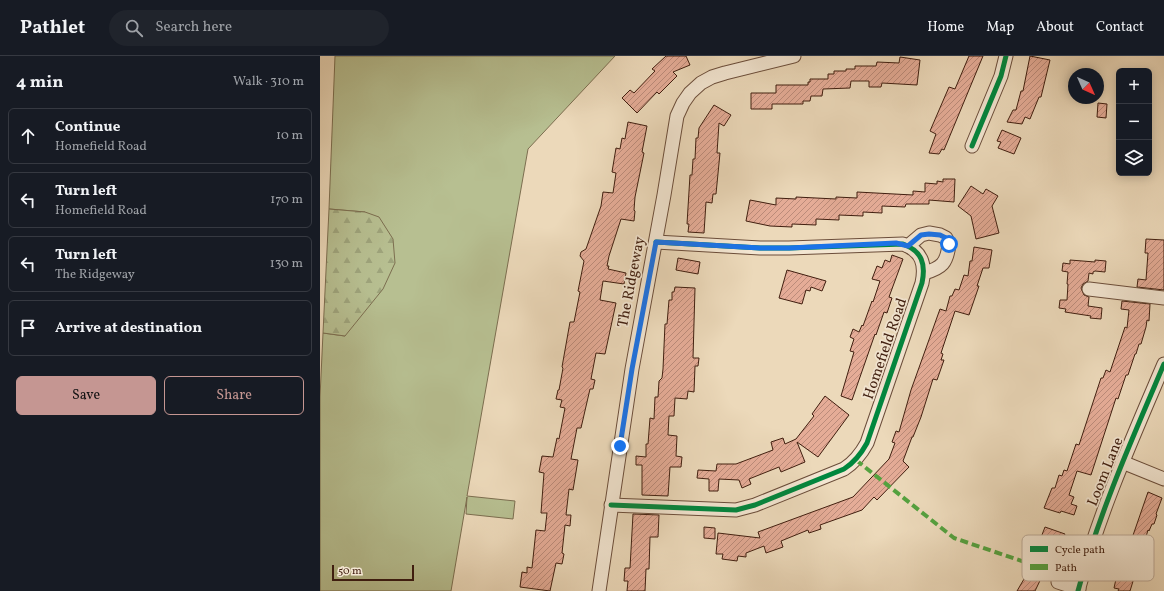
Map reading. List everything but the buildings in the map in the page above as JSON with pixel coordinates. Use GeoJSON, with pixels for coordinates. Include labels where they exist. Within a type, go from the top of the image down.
{"type":"FeatureCollection","features":[{"type":"Feature","properties":{"kind":"street","name":"The Ridgeway"},"geometry":{"type":"LineString","coordinates":[[599,591],[632,369],[656,242],[677,116],[690,93],[701,83],[712,77],[794,56]]}},
{"type":"Feature","properties":{"kind":"street"},"geometry":{"type":"LineString","coordinates":[[972,146],[1002,76],[1006,56]]}},
{"type":"Feature","properties":{"kind":"street"},"geometry":{"type":"LineString","coordinates":[[656,242],[760,248],[896,243],[908,246],[915,250],[923,263],[924,273],[938,269],[947,255],[949,244],[946,238],[940,235],[929,234],[921,235],[908,246]]}},
{"type":"Feature","properties":{"kind":"street","name":"Homefield Road"},"geometry":{"type":"LineString","coordinates":[[611,505],[736,510],[755,505],[851,465],[862,453],[867,443],[924,273]]}},
{"type":"Feature","properties":{"kind":"street"},"geometry":{"type":"LineString","coordinates":[[1089,288],[1164,298]]}},
{"type":"Feature","properties":{"kind":"street","name":"Loom Lane"},"geometry":{"type":"LineString","coordinates":[[1095,535],[1122,462],[1164,364]]}},
{"type":"Feature","properties":{"kind":"street"},"geometry":{"type":"LineString","coordinates":[[1122,462],[1164,479]]}},
{"type":"Feature","properties":{"kind":"street"},"geometry":{"type":"LineString","coordinates":[[1058,581],[1078,590]]}},
{"type":"Feature","properties":{"kind":"green space"},"geometry":{"type":"Polygon","coordinates":[[[335,56],[615,56],[528,149],[467,496],[515,501],[513,519],[466,514],[467,497],[451,591],[320,591],[320,397],[323,333],[345,336],[365,212],[329,209],[335,56]]]}},
{"type":"Feature","properties":{"kind":"green space"},"geometry":{"type":"Polygon","coordinates":[[[329,209],[365,212],[379,217],[393,239],[395,263],[383,289],[345,336],[323,333],[329,209]]]}},
{"type":"Feature","properties":{"kind":"marked path"},"geometry":{"type":"LineString","coordinates":[[856,460],[954,538],[1022,561]]}},
{"type":"Feature","properties":{"kind":"cycle path"},"geometry":{"type":"LineString","coordinates":[[972,146],[1001,76],[1006,56]]}},
{"type":"Feature","properties":{"kind":"cycle path"},"geometry":{"type":"LineString","coordinates":[[611,505],[736,510],[755,505],[844,469],[851,464],[867,443],[922,283],[923,276],[923,264],[918,254],[915,250],[903,244],[760,248],[656,242]]}},
{"type":"Feature","properties":{"kind":"cycle path"},"geometry":{"type":"LineString","coordinates":[[1095,535],[1128,448],[1164,364]]}},
{"type":"Feature","properties":{"kind":"cycle path"},"geometry":{"type":"LineString","coordinates":[[1078,591],[1081,581]]}},
{"type":"Feature","properties":{"kind":"route"},"geometry":{"type":"LineString","coordinates":[[620,446],[632,369],[656,242],[760,248],[896,243],[908,246],[921,235],[929,234],[940,235],[946,238],[949,244]]}}]}
